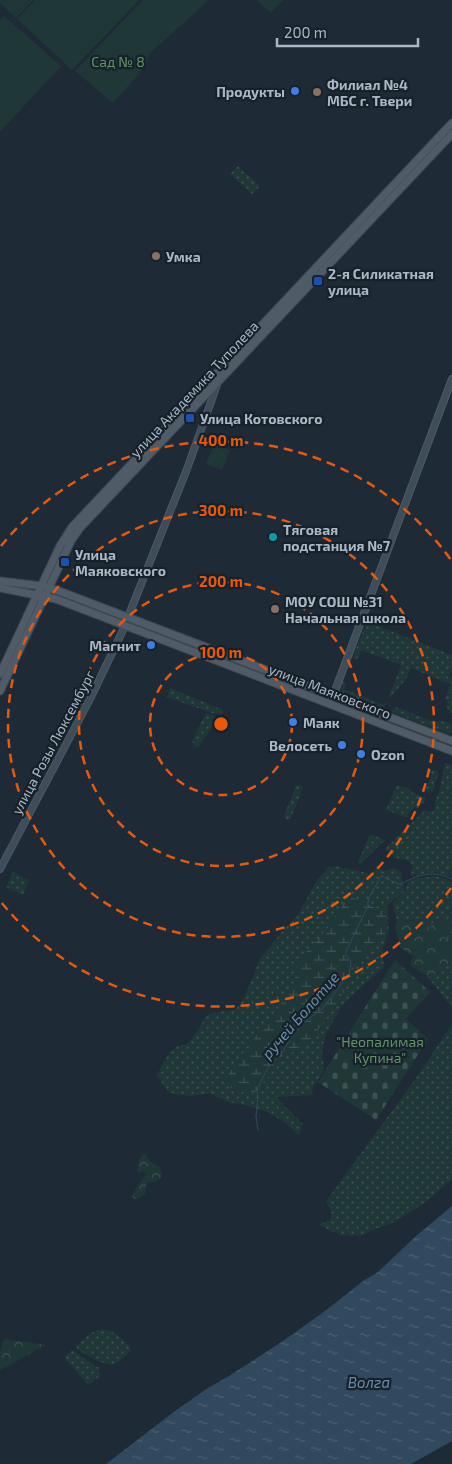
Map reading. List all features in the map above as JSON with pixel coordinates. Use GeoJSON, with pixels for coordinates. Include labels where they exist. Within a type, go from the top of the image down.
{"type":"FeatureCollection","features":[{"type":"Feature","properties":{"kind":"main road","name":"улица Академика Туполева"},"geometry":{"type":"LineString","coordinates":[[0,691],[63,541],[74,524],[304,286],[423,159],[452,123]]}},
{"type":"Feature","properties":{"kind":"main road","name":"улица Академика Туполева"},"geometry":{"type":"LineString","coordinates":[[423,159],[452,134]]}},
{"type":"Feature","properties":{"kind":"main road","name":"улица Маяковского"},"geometry":{"type":"LineString","coordinates":[[0,581],[45,587],[59,591],[452,741]]}},
{"type":"Feature","properties":{"kind":"main road","name":"улица Маяковского"},"geometry":{"type":"LineString","coordinates":[[0,588],[56,599],[452,751]]}},
{"type":"Feature","properties":{"kind":"main road","name":"улица Академика Туполева"},"geometry":{"type":"LineString","coordinates":[[0,674],[41,597]]}},
{"type":"Feature","properties":{"kind":"street"},"geometry":{"type":"LineString","coordinates":[[128,617],[188,469],[216,379]]}},
{"type":"Feature","properties":{"kind":"street"},"geometry":{"type":"LineString","coordinates":[[330,704],[452,379]]}},
{"type":"Feature","properties":{"kind":"street","name":"улица Розы Люксембург"},"geometry":{"type":"LineString","coordinates":[[0,869],[90,699],[124,626]]}},
{"type":"Feature","properties":{"kind":"green space"},"geometry":{"type":"Polygon","coordinates":[[[0,0],[33,0],[16,18],[0,3],[0,0]]]}},
{"type":"Feature","properties":{"kind":"green space"},"geometry":{"type":"Polygon","coordinates":[[[35,0],[139,0],[72,70],[17,19],[35,0]]]}},
{"type":"Feature","properties":{"kind":"green space","name":"Сад № 8"},"geometry":{"type":"Polygon","coordinates":[[[143,0],[209,0],[150,53],[146,66],[113,103],[75,71],[143,0]]]}},
{"type":"Feature","properties":{"kind":"green space"},"geometry":{"type":"Polygon","coordinates":[[[257,0],[283,0],[271,13],[257,0]]]}},
{"type":"Feature","properties":{"kind":"green space"},"geometry":{"type":"Polygon","coordinates":[[[4,16],[61,66],[0,132],[0,20],[4,16]]]}},
{"type":"Feature","properties":{"kind":"green space"},"geometry":{"type":"Polygon","coordinates":[[[238,166],[260,186],[252,194],[230,174],[238,166]]]}},
{"type":"Feature","properties":{"kind":"green space"},"geometry":{"type":"Polygon","coordinates":[[[214,444],[230,450],[222,470],[206,464],[214,444]]]}},
{"type":"Feature","properties":{"kind":"green space"},"geometry":{"type":"Polygon","coordinates":[[[367,622],[452,655],[452,670],[447,680],[452,676],[452,713],[448,710],[448,701],[445,699],[450,684],[411,668],[406,679],[390,698],[401,665],[361,650],[357,660],[352,658],[367,622]]]}},
{"type":"Feature","properties":{"kind":"green space"},"geometry":{"type":"Polygon","coordinates":[[[342,680],[346,684],[344,689],[384,705],[387,702],[384,707],[381,708],[340,692],[337,688],[342,680]]]}},
{"type":"Feature","properties":{"kind":"green space"},"geometry":{"type":"Polygon","coordinates":[[[170,688],[223,710],[221,715],[167,697],[170,688]]]}},
{"type":"Feature","properties":{"kind":"green space"},"geometry":{"type":"Polygon","coordinates":[[[396,707],[435,722],[451,723],[452,732],[449,734],[392,712],[393,708],[396,707]]]}},
{"type":"Feature","properties":{"kind":"green space"},"geometry":{"type":"Polygon","coordinates":[[[206,713],[219,717],[199,746],[195,747],[192,741],[206,713]]]}},
{"type":"Feature","properties":{"kind":"green space"},"geometry":{"type":"Polygon","coordinates":[[[445,763],[452,765],[452,877],[436,872],[411,876],[412,865],[407,860],[394,857],[385,849],[425,810],[431,812],[435,810],[435,801],[439,792],[445,763]]]}},
{"type":"Feature","properties":{"kind":"green space"},"geometry":{"type":"Polygon","coordinates":[[[429,771],[438,771],[438,775],[433,791],[429,793],[421,790],[427,787],[432,774],[429,771]]]}},
{"type":"Feature","properties":{"kind":"green space"},"geometry":{"type":"Polygon","coordinates":[[[298,785],[301,785],[303,788],[291,818],[287,820],[284,816],[298,785]]]}},
{"type":"Feature","properties":{"kind":"green space"},"geometry":{"type":"Polygon","coordinates":[[[397,785],[412,790],[411,792],[426,798],[418,808],[415,807],[407,815],[409,817],[386,810],[397,785]]]}},
{"type":"Feature","properties":{"kind":"green space"},"geometry":{"type":"Polygon","coordinates":[[[370,834],[385,840],[360,864],[358,862],[370,834]]]}},
{"type":"Feature","properties":{"kind":"green space"},"geometry":{"type":"Polygon","coordinates":[[[336,866],[371,874],[377,868],[386,871],[393,868],[401,872],[404,891],[387,906],[389,929],[382,951],[384,967],[340,1008],[326,1034],[322,1053],[324,1069],[311,1091],[313,1095],[276,1097],[303,1124],[299,1135],[283,1121],[267,1112],[228,1102],[210,1093],[191,1096],[174,1094],[167,1091],[157,1075],[169,1053],[177,1046],[187,1044],[195,1035],[206,1016],[216,1012],[235,1010],[243,1000],[260,959],[298,915],[317,880],[329,867],[336,866]]]}},
{"type":"Feature","properties":{"kind":"green space"},"geometry":{"type":"Polygon","coordinates":[[[13,872],[29,880],[23,895],[6,887],[13,872]]]}},
{"type":"Feature","properties":{"kind":"green space"},"geometry":{"type":"Polygon","coordinates":[[[435,876],[452,882],[452,943],[449,938],[442,937],[442,919],[438,923],[434,922],[431,927],[425,928],[415,921],[397,923],[393,903],[405,891],[408,882],[413,879],[435,876]]]}},
{"type":"Feature","properties":{"kind":"green space"},"geometry":{"type":"Polygon","coordinates":[[[349,896],[379,909],[387,915],[388,926],[382,941],[370,949],[363,960],[355,963],[352,977],[338,1002],[313,1037],[302,1049],[282,1056],[260,1090],[248,1094],[224,1085],[228,1075],[248,1046],[290,993],[298,961],[326,930],[349,896]]]}},
{"type":"Feature","properties":{"kind":"green space"},"geometry":{"type":"Polygon","coordinates":[[[448,917],[451,924],[442,937],[449,938],[452,943],[452,962],[440,973],[427,976],[410,965],[413,956],[400,946],[395,925],[397,923],[415,921],[425,928],[431,927],[431,924],[434,922],[438,923],[448,917]]]}},
{"type":"Feature","properties":{"kind":"green space","name":"\"Неопалимая Купина\""},"geometry":{"type":"Polygon","coordinates":[[[395,960],[430,992],[406,1019],[428,1039],[376,1120],[318,1082],[395,960]]]}},
{"type":"Feature","properties":{"kind":"green space"},"geometry":{"type":"Polygon","coordinates":[[[452,962],[452,1008],[427,976],[440,973],[452,962]]]}},
{"type":"Feature","properties":{"kind":"green space"},"geometry":{"type":"Polygon","coordinates":[[[452,1024],[452,1179],[426,1202],[394,1222],[362,1236],[340,1235],[319,1225],[331,1219],[331,1211],[326,1201],[414,1081],[452,1024]]]}},
{"type":"Feature","properties":{"kind":"green space"},"geometry":{"type":"Polygon","coordinates":[[[146,1153],[149,1160],[160,1167],[162,1176],[156,1182],[148,1182],[145,1194],[138,1199],[134,1199],[132,1196],[146,1174],[143,1171],[139,1173],[137,1171],[140,1158],[146,1153]]]}},
{"type":"Feature","properties":{"kind":"green space"},"geometry":{"type":"Polygon","coordinates":[[[97,1330],[113,1332],[126,1342],[131,1351],[117,1363],[106,1364],[76,1348],[91,1333],[97,1330]]]}},
{"type":"Feature","properties":{"kind":"green space"},"geometry":{"type":"Polygon","coordinates":[[[4,1339],[46,1345],[0,1370],[0,1352],[4,1339]]]}},
{"type":"Feature","properties":{"kind":"green space"},"geometry":{"type":"Polygon","coordinates":[[[72,1350],[99,1368],[100,1376],[88,1385],[64,1357],[72,1350]]]}},
{"type":"Feature","properties":{"kind":"water","name":"Волга"},"geometry":{"type":"Polygon","coordinates":[[[452,1206],[452,1441],[411,1464],[106,1464],[175,1411],[283,1341],[363,1281],[378,1272],[416,1236],[452,1206]]]}},
{"type":"Feature","properties":{"kind":"waterway","name":"ручей Болотце"},"geometry":{"type":"LineString","coordinates":[[258,1130],[256,1117],[257,1090],[267,1069],[282,1053],[303,1023],[322,1009],[349,974],[351,962],[346,955],[346,951],[367,908],[369,898],[381,876],[401,885],[413,878],[426,874],[446,876],[452,879]]}},
{"type":"Feature","properties":{"kind":"place","name":"Продукты"},"geometry":{"type":"Point","coordinates":[295,91]}},
{"type":"Feature","properties":{"kind":"place","name":"Филиал №4 МБС г. Твери"},"geometry":{"type":"Point","coordinates":[317,92]}},
{"type":"Feature","properties":{"kind":"place","name":"Умка"},"geometry":{"type":"Point","coordinates":[156,256]}},
{"type":"Feature","properties":{"kind":"place","name":"2-я Силикатная улица"},"geometry":{"type":"Point","coordinates":[318,281]}},
{"type":"Feature","properties":{"kind":"place","name":"Улица Котовского"},"geometry":{"type":"Point","coordinates":[190,418]}},
{"type":"Feature","properties":{"kind":"place","name":"Тяговая подстанция №7"},"geometry":{"type":"Point","coordinates":[273,537]}},
{"type":"Feature","properties":{"kind":"place","name":"Улица Маяковского"},"geometry":{"type":"Point","coordinates":[65,562]}},
{"type":"Feature","properties":{"kind":"place","name":"МОУ СОШ №31 Начальная школа"},"geometry":{"type":"Point","coordinates":[275,609]}},
{"type":"Feature","properties":{"kind":"place","name":"Магнит"},"geometry":{"type":"Point","coordinates":[151,645]}},
{"type":"Feature","properties":{"kind":"place","name":"Маяк"},"geometry":{"type":"Point","coordinates":[293,722]}},
{"type":"Feature","properties":{"kind":"place","name":"Велосеть"},"geometry":{"type":"Point","coordinates":[342,745]}},
{"type":"Feature","properties":{"kind":"place","name":"Ozon"},"geometry":{"type":"Point","coordinates":[361,754]}}]}
